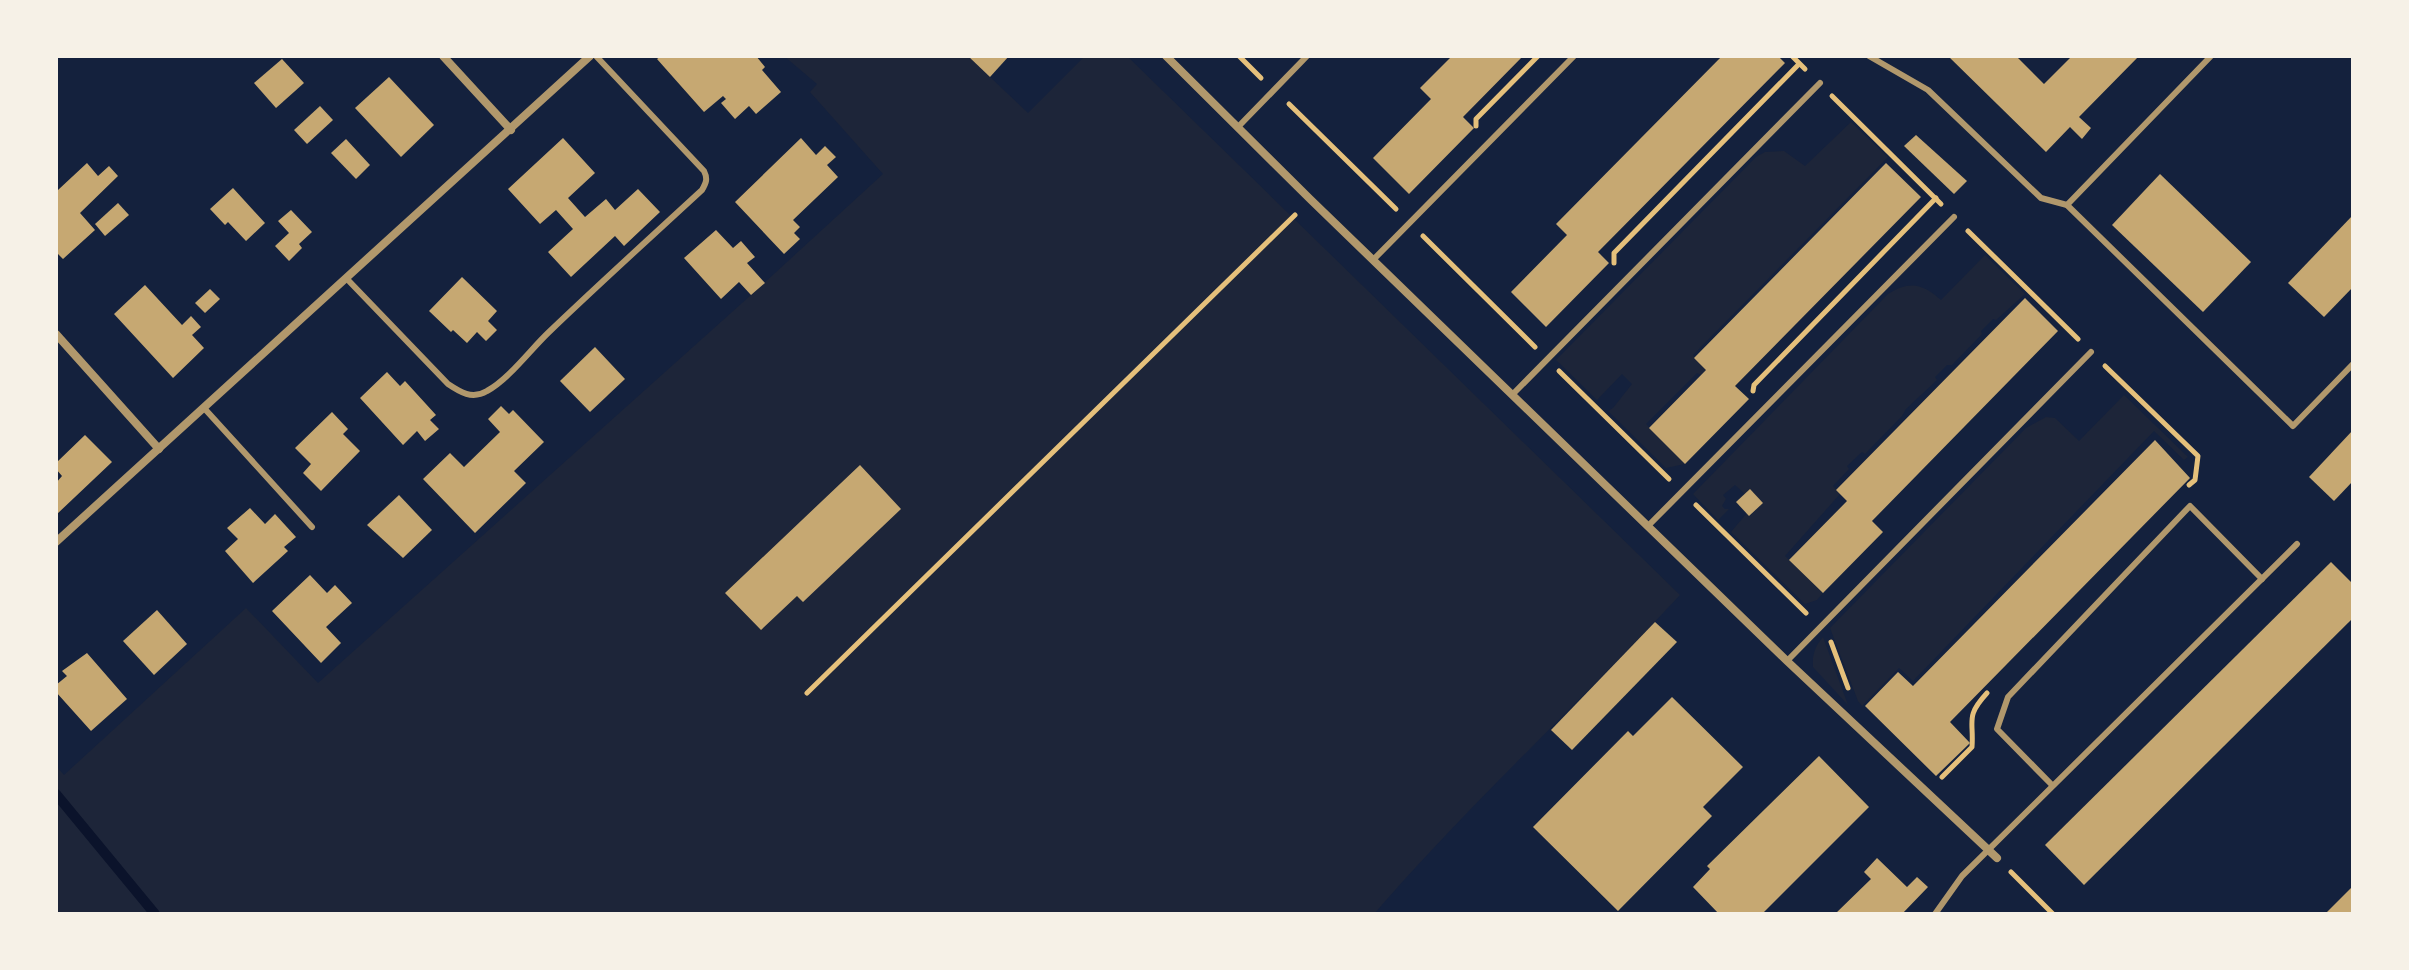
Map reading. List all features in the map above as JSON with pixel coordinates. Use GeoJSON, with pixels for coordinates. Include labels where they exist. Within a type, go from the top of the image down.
{"type":"FeatureCollection","features":[{"type":"Feature","properties":{"kind":"street"},"geometry":{"type":"LineString","coordinates":[[443,56],[511,130]]}},
{"type":"Feature","properties":{"kind":"street"},"geometry":{"type":"LineString","coordinates":[[56,542],[593,56]]}},
{"type":"Feature","properties":{"kind":"street"},"geometry":{"type":"LineString","coordinates":[[1166,56],[1787,661],[1993,855]]}},
{"type":"Feature","properties":{"kind":"street"},"geometry":{"type":"LineString","coordinates":[[56,334],[159,449]]}},
{"type":"Feature","properties":{"kind":"lane"},"geometry":{"type":"LineString","coordinates":[[347,279],[448,384],[472,396],[485,393],[498,383],[706,184],[704,171],[593,56]]}},
{"type":"Feature","properties":{"kind":"lane"},"geometry":{"type":"LineString","coordinates":[[1238,127],[1307,56]]}},
{"type":"Feature","properties":{"kind":"lane"},"geometry":{"type":"LineString","coordinates":[[1374,259],[1574,56]]}},
{"type":"Feature","properties":{"kind":"lane"},"geometry":{"type":"LineString","coordinates":[[1869,56],[1928,90],[2041,198],[2067,205],[2293,426],[2353,364]]}},
{"type":"Feature","properties":{"kind":"lane"},"geometry":{"type":"LineString","coordinates":[[2067,205],[2211,56]]}},
{"type":"Feature","properties":{"kind":"lane"},"geometry":{"type":"LineString","coordinates":[[1513,394],[1820,83]]}},
{"type":"Feature","properties":{"kind":"lane"},"geometry":{"type":"LineString","coordinates":[[1648,526],[1954,217]]}},
{"type":"Feature","properties":{"kind":"lane"},"geometry":{"type":"LineString","coordinates":[[1787,661],[2091,352]]}},
{"type":"Feature","properties":{"kind":"lane"},"geometry":{"type":"LineString","coordinates":[[204,408],[312,527]]}},
{"type":"Feature","properties":{"kind":"lane"},"geometry":{"type":"LineString","coordinates":[[2052,785],[1997,729],[2008,697],[2190,506],[2262,579]]}},
{"type":"Feature","properties":{"kind":"lane"},"geometry":{"type":"LineString","coordinates":[[1935,914],[1962,876],[1993,855],[2052,785],[2297,544]]}},
{"type":"Feature","properties":{"kind":"path"},"geometry":{"type":"LineString","coordinates":[[1239,56],[1828,635],[1853,699]]}},
{"type":"Feature","properties":{"kind":"path"},"geometry":{"type":"LineString","coordinates":[[1792,56],[2198,456],[2195,480],[2184,491]]}},
{"type":"Feature","properties":{"kind":"path"},"geometry":{"type":"LineString","coordinates":[[1613,265],[1614,253],[1799,64]]}},
{"type":"Feature","properties":{"kind":"path"},"geometry":{"type":"LineString","coordinates":[[807,693],[1310,199]]}},
{"type":"Feature","properties":{"kind":"path"},"geometry":{"type":"LineString","coordinates":[[1534,345],[1544,335]]}},
{"type":"Feature","properties":{"kind":"path"},"geometry":{"type":"LineString","coordinates":[[1935,783],[1972,747],[1970,721],[1976,706],[1992,687]]}},
{"type":"Feature","properties":{"kind":"path"},"geometry":{"type":"LineString","coordinates":[[1993,855],[2053,914]]}},
{"type":"Feature","properties":{"kind":"shaded area"},"geometry":{"type":"Polygon","coordinates":[[[784,56],[968,56],[1028,113],[1085,56],[1127,56],[1680,595],[1448,833],[1374,914],[56,914],[56,766],[64,775],[246,608],[318,683],[883,174],[810,92],[817,84],[784,56]]]}},
{"type":"Feature","properties":{"kind":"shaded area"},"geometry":{"type":"Polygon","coordinates":[[[1851,122],[1888,157],[1693,355],[1706,370],[1701,375],[1697,373],[1646,424],[1685,464],[1666,468],[1608,411],[1632,384],[1622,374],[1597,400],[1556,360],[1756,157],[1765,152],[1784,151],[1805,166],[1851,122]]]}},
{"type":"Feature","properties":{"kind":"shaded area"},"geometry":{"type":"Polygon","coordinates":[[[1985,255],[2025,294],[1996,320],[1993,319],[1865,454],[1862,452],[1847,466],[1849,469],[1833,486],[1840,494],[1785,556],[1823,593],[1817,600],[1805,604],[1731,532],[1747,513],[1750,516],[1763,503],[1735,485],[1723,495],[1726,499],[1722,506],[1729,509],[1718,520],[1693,494],[1888,294],[1903,287],[1916,286],[1941,300],[1985,255]]]}},
{"type":"Feature","properties":{"kind":"shaded area"},"geometry":{"type":"Polygon","coordinates":[[[2124,395],[2188,457],[2184,460],[2154,431],[1913,681],[1899,668],[1862,706],[1830,628],[2026,428],[2046,417],[2055,418],[2079,441],[2124,395]]]}},
{"type":"Feature","properties":{"kind":"shaded area"},"geometry":{"type":"Polygon","coordinates":[[[1823,637],[1848,705],[1813,667],[1815,651],[1823,637]]]}},
{"type":"Feature","properties":{"kind":"building"},"geometry":{"type":"Polygon","coordinates":[[[661,56],[756,56],[765,67],[762,70],[781,92],[756,114],[749,106],[735,119],[721,103],[726,99],[723,96],[704,112],[657,59],[661,56]]]}},
{"type":"Feature","properties":{"kind":"building"},"geometry":{"type":"Polygon","coordinates":[[[968,56],[1009,56],[990,77],[968,56]]]}},
{"type":"Feature","properties":{"kind":"building"},"geometry":{"type":"Polygon","coordinates":[[[1452,56],[1523,56],[1463,117],[1474,128],[1409,194],[1373,158],[1431,99],[1420,88],[1452,56]]]}},
{"type":"Feature","properties":{"kind":"building"},"geometry":{"type":"Polygon","coordinates":[[[1722,56],[1778,56],[1785,63],[1598,252],[1609,263],[1546,327],[1511,292],[1567,235],[1556,224],[1722,56]]]}},
{"type":"Feature","properties":{"kind":"building"},"geometry":{"type":"Polygon","coordinates":[[[1948,56],[2016,56],[2044,84],[2072,56],[2139,56],[2079,117],[2091,128],[2082,139],[2070,127],[2046,152],[1948,56]]]}},
{"type":"Feature","properties":{"kind":"building"},"geometry":{"type":"Polygon","coordinates":[[[282,59],[304,83],[276,108],[254,83],[282,59]]]}},
{"type":"Feature","properties":{"kind":"building"},"geometry":{"type":"Polygon","coordinates":[[[389,77],[434,125],[401,157],[355,108],[389,77]]]}},
{"type":"Feature","properties":{"kind":"building"},"geometry":{"type":"Polygon","coordinates":[[[320,106],[333,120],[307,144],[294,130],[320,106]]]}},
{"type":"Feature","properties":{"kind":"building"},"geometry":{"type":"Polygon","coordinates":[[[1916,135],[1967,181],[1954,194],[1904,146],[1916,135]]]}},
{"type":"Feature","properties":{"kind":"building"},"geometry":{"type":"Polygon","coordinates":[[[563,138],[595,173],[568,198],[585,217],[606,199],[615,210],[638,189],[660,212],[624,246],[615,236],[571,277],[548,252],[573,229],[556,210],[540,224],[508,189],[563,138]]]}},
{"type":"Feature","properties":{"kind":"building"},"geometry":{"type":"Polygon","coordinates":[[[801,138],[816,155],[825,146],[836,157],[827,165],[838,177],[793,220],[800,227],[794,233],[800,239],[784,254],[735,202],[801,138]]]}},
{"type":"Feature","properties":{"kind":"building"},"geometry":{"type":"Polygon","coordinates":[[[346,139],[370,165],[356,179],[331,153],[346,139]]]}},
{"type":"Feature","properties":{"kind":"building"},"geometry":{"type":"Polygon","coordinates":[[[87,163],[98,176],[109,166],[118,176],[80,213],[95,230],[63,259],[56,252],[56,188],[58,190],[87,163]]]}},
{"type":"Feature","properties":{"kind":"building"},"geometry":{"type":"Polygon","coordinates":[[[1886,163],[1921,197],[1735,386],[1749,399],[1685,464],[1649,428],[1706,370],[1694,358],[1886,163]]]}},
{"type":"Feature","properties":{"kind":"building"},"geometry":{"type":"Polygon","coordinates":[[[2160,174],[2251,262],[2203,312],[2112,225],[2160,174]]]}},
{"type":"Feature","properties":{"kind":"building"},"geometry":{"type":"Polygon","coordinates":[[[233,188],[265,223],[246,241],[210,209],[233,188]]]}},
{"type":"Feature","properties":{"kind":"building"},"geometry":{"type":"Polygon","coordinates":[[[118,203],[129,215],[105,236],[95,224],[118,203]]]}},
{"type":"Feature","properties":{"kind":"building"},"geometry":{"type":"Polygon","coordinates":[[[291,210],[312,232],[299,244],[302,248],[289,261],[275,246],[289,233],[278,221],[291,210]]]}},
{"type":"Feature","properties":{"kind":"building"},"geometry":{"type":"Polygon","coordinates":[[[2353,215],[2353,287],[2324,317],[2288,283],[2353,215]]]}},
{"type":"Feature","properties":{"kind":"building"},"geometry":{"type":"Polygon","coordinates":[[[716,230],[733,248],[741,241],[755,257],[747,263],[765,283],[751,295],[739,282],[721,299],[684,258],[716,230]]]}},
{"type":"Feature","properties":{"kind":"building"},"geometry":{"type":"Polygon","coordinates":[[[462,277],[497,311],[488,321],[497,330],[486,341],[477,332],[467,343],[429,311],[462,277]]]}},
{"type":"Feature","properties":{"kind":"building"},"geometry":{"type":"Polygon","coordinates":[[[145,285],[182,325],[191,316],[201,327],[192,335],[204,348],[173,378],[114,314],[145,285]]]}},
{"type":"Feature","properties":{"kind":"building"},"geometry":{"type":"Polygon","coordinates":[[[210,289],[220,299],[205,313],[195,303],[210,289]]]}},
{"type":"Feature","properties":{"kind":"building"},"geometry":{"type":"Polygon","coordinates":[[[2025,298],[2058,331],[1872,521],[1883,532],[1823,593],[1789,560],[1847,501],[1836,490],[2025,298]]]}},
{"type":"Feature","properties":{"kind":"building"},"geometry":{"type":"Polygon","coordinates":[[[595,347],[625,379],[590,412],[560,381],[595,347]]]}},
{"type":"Feature","properties":{"kind":"building"},"geometry":{"type":"Polygon","coordinates":[[[387,372],[400,386],[405,381],[436,415],[430,420],[439,429],[425,441],[417,431],[403,445],[360,398],[387,372]]]}},
{"type":"Feature","properties":{"kind":"building"},"geometry":{"type":"Polygon","coordinates":[[[501,406],[509,414],[513,410],[544,442],[514,471],[526,483],[475,533],[423,479],[450,453],[464,467],[500,432],[488,419],[501,406]]]}},
{"type":"Feature","properties":{"kind":"building"},"geometry":{"type":"Polygon","coordinates":[[[332,412],[348,429],[343,434],[360,451],[321,491],[303,473],[311,464],[295,448],[332,412]]]}},
{"type":"Feature","properties":{"kind":"building"},"geometry":{"type":"Polygon","coordinates":[[[2353,430],[2353,481],[2334,501],[2309,477],[2353,430]]]}},
{"type":"Feature","properties":{"kind":"building"},"geometry":{"type":"Polygon","coordinates":[[[85,435],[112,462],[56,515],[56,483],[62,476],[56,469],[56,463],[85,435]]]}},
{"type":"Feature","properties":{"kind":"building"},"geometry":{"type":"Polygon","coordinates":[[[2155,440],[2190,478],[1950,722],[1970,743],[1936,776],[1865,706],[1898,672],[1913,686],[2155,440]]]}},
{"type":"Feature","properties":{"kind":"building"},"geometry":{"type":"Polygon","coordinates":[[[860,465],[901,509],[803,602],[797,596],[761,630],[725,593],[860,465]]]}},
{"type":"Feature","properties":{"kind":"building"},"geometry":{"type":"Polygon","coordinates":[[[1750,489],[1763,503],[1749,516],[1736,502],[1750,489]]]}},
{"type":"Feature","properties":{"kind":"building"},"geometry":{"type":"Polygon","coordinates":[[[399,495],[432,530],[403,558],[367,525],[399,495]]]}},
{"type":"Feature","properties":{"kind":"building"},"geometry":{"type":"Polygon","coordinates":[[[250,508],[265,524],[275,514],[296,537],[284,547],[288,551],[253,583],[225,551],[238,539],[227,528],[250,508]]]}},
{"type":"Feature","properties":{"kind":"building"},"geometry":{"type":"Polygon","coordinates":[[[2331,562],[2353,584],[2353,618],[2084,885],[2045,845],[2331,562]]]}},
{"type":"Feature","properties":{"kind":"building"},"geometry":{"type":"Polygon","coordinates":[[[310,575],[327,593],[335,585],[352,603],[326,627],[341,643],[321,663],[272,611],[310,575]]]}},
{"type":"Feature","properties":{"kind":"building"},"geometry":{"type":"Polygon","coordinates":[[[157,610],[187,644],[154,675],[123,641],[157,610]]]}},
{"type":"Feature","properties":{"kind":"building"},"geometry":{"type":"Polygon","coordinates":[[[1655,622],[1677,642],[1572,750],[1551,730],[1655,622]]]}},
{"type":"Feature","properties":{"kind":"building"},"geometry":{"type":"Polygon","coordinates":[[[87,653],[127,699],[91,731],[56,692],[56,685],[67,676],[62,671],[87,653]]]}},
{"type":"Feature","properties":{"kind":"building"},"geometry":{"type":"Polygon","coordinates":[[[1672,697],[1743,767],[1703,807],[1712,816],[1618,911],[1533,827],[1628,731],[1633,736],[1672,697]]]}},
{"type":"Feature","properties":{"kind":"building"},"geometry":{"type":"Polygon","coordinates":[[[1819,756],[1869,807],[1762,914],[1719,914],[1693,887],[1710,869],[1707,866],[1819,756]]]}},
{"type":"Feature","properties":{"kind":"building"},"geometry":{"type":"Polygon","coordinates":[[[1877,858],[1907,887],[1917,877],[1928,887],[1902,914],[1835,914],[1871,879],[1864,872],[1877,858]]]}},
{"type":"Feature","properties":{"kind":"building"},"geometry":{"type":"Polygon","coordinates":[[[2353,886],[2353,914],[2325,914],[2353,886]]]}},
{"type":"Feature","properties":{"kind":"waterway"},"geometry":{"type":"LineString","coordinates":[[56,794],[155,914]]}}]}
